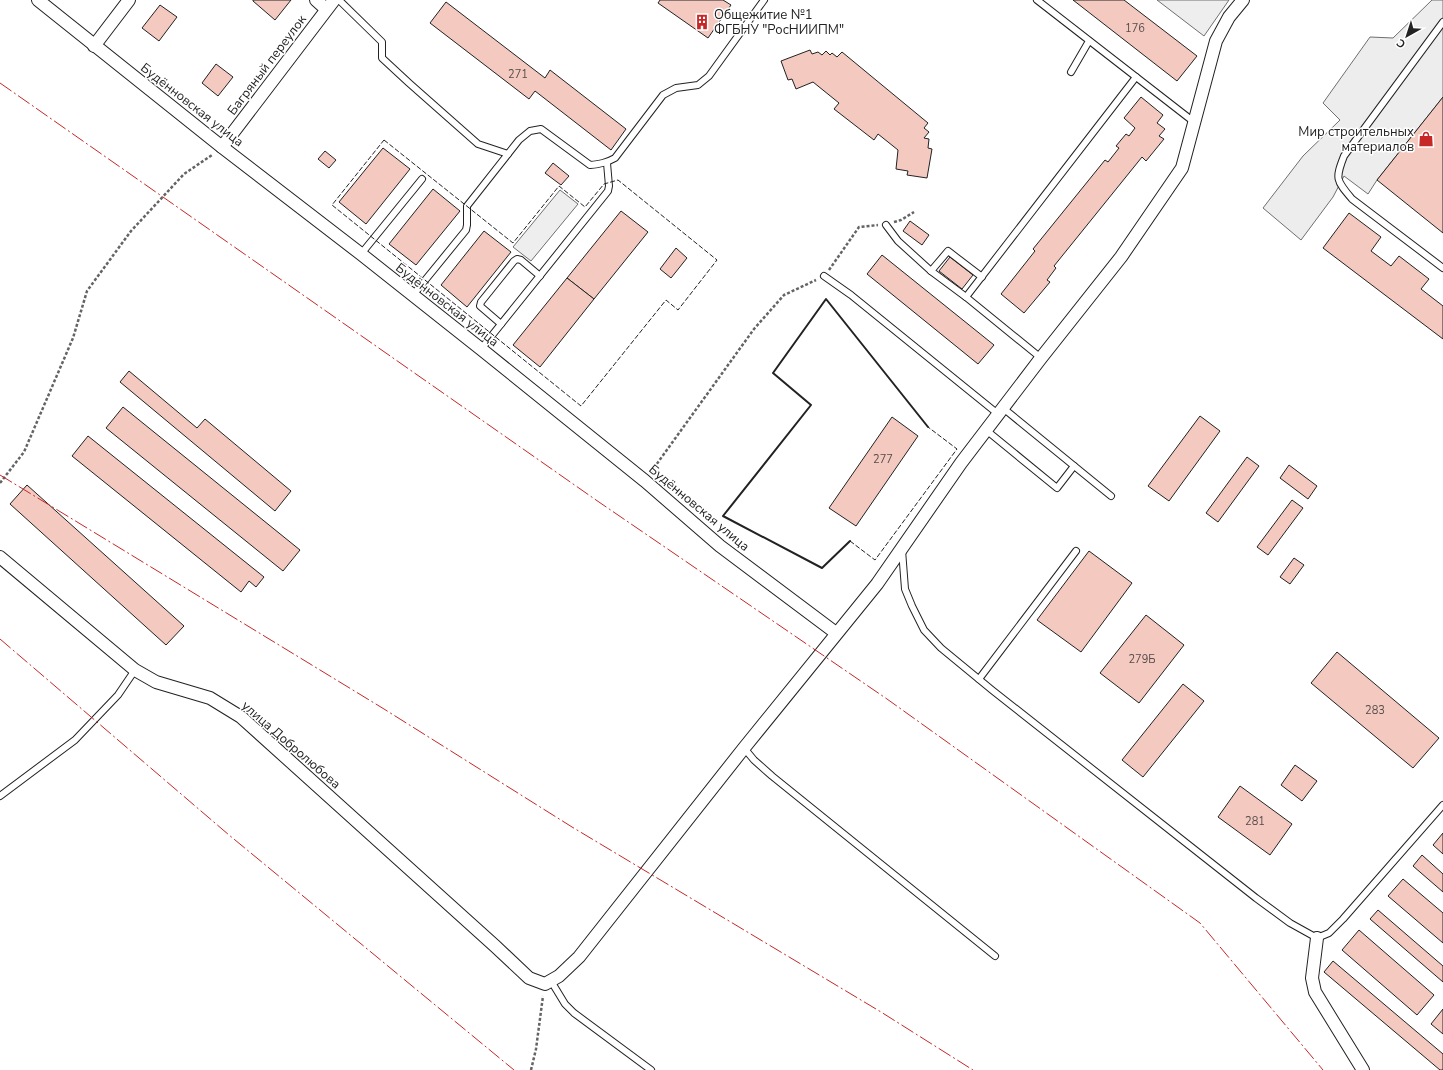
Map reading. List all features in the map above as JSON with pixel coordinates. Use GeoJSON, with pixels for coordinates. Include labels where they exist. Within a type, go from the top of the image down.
{"type":"FeatureCollection","features":[{"type":"Feature","properties":{"kind":"street","name":"Будённовская улица"},"geometry":{"type":"LineString","coordinates":[[38,0],[222,147],[481,349],[645,481],[720,546],[836,634]]}},
{"type":"Feature","properties":{"kind":"street"},"geometry":{"type":"LineString","coordinates":[[94,46],[129,0]]}},
{"type":"Feature","properties":{"kind":"street"},"geometry":{"type":"LineString","coordinates":[[316,0],[330,5]]}},
{"type":"Feature","properties":{"kind":"street"},"geometry":{"type":"LineString","coordinates":[[548,983],[559,976],[579,958],[744,748],[876,584],[986,430],[1120,257],[1182,168],[1216,41],[1229,16],[1243,0]]}},
{"type":"Feature","properties":{"kind":"street","name":"Багряный переулок"},"geometry":{"type":"LineString","coordinates":[[222,147],[330,5]]}},
{"type":"Feature","properties":{"kind":"street","name":"улица Добролюбова"},"geometry":{"type":"LineString","coordinates":[[0,557],[135,670],[156,682],[210,698],[241,716],[516,967],[529,978],[548,983]]}},
{"type":"Feature","properties":{"kind":"street"},"geometry":{"type":"LineString","coordinates":[[1317,938],[1312,978],[1315,992],[1363,1070]]}},
{"type":"Feature","properties":{"kind":"lane"},"geometry":{"type":"LineString","coordinates":[[339,0],[382,42],[382,58],[409,83],[478,144],[508,154]]}},
{"type":"Feature","properties":{"kind":"lane"},"geometry":{"type":"LineString","coordinates":[[413,295],[466,230],[466,206],[519,140],[530,131],[541,129],[590,165],[607,163],[615,158],[663,95],[676,88],[698,85],[709,76],[764,0]]}},
{"type":"Feature","properties":{"kind":"lane"},"geometry":{"type":"LineString","coordinates":[[1037,0],[1194,122]]}},
{"type":"Feature","properties":{"kind":"lane"},"geometry":{"type":"LineString","coordinates":[[1443,22],[1344,156],[1338,171],[1340,184],[1352,199],[1443,268]]}},
{"type":"Feature","properties":{"kind":"lane"},"geometry":{"type":"LineString","coordinates":[[1071,72],[1089,41]]}},
{"type":"Feature","properties":{"kind":"lane"},"geometry":{"type":"LineString","coordinates":[[966,297],[1136,77]]}},
{"type":"Feature","properties":{"kind":"lane"},"geometry":{"type":"LineString","coordinates":[[481,349],[608,191],[610,186],[607,163]]}},
{"type":"Feature","properties":{"kind":"lane"},"geometry":{"type":"LineString","coordinates":[[361,254],[422,179]]}},
{"type":"Feature","properties":{"kind":"lane"},"geometry":{"type":"LineString","coordinates":[[886,225],[898,241],[931,271],[966,297],[1041,358]]}},
{"type":"Feature","properties":{"kind":"lane"},"geometry":{"type":"LineString","coordinates":[[931,271],[948,251],[982,277]]}},
{"type":"Feature","properties":{"kind":"lane"},"geometry":{"type":"LineString","coordinates":[[501,324],[480,306],[481,302],[514,261],[517,259],[521,260],[540,276]]}},
{"type":"Feature","properties":{"kind":"lane"},"geometry":{"type":"LineString","coordinates":[[824,276],[851,295],[1111,496]]}},
{"type":"Feature","properties":{"kind":"lane"},"geometry":{"type":"LineString","coordinates":[[986,430],[1057,488],[1074,466]]}},
{"type":"Feature","properties":{"kind":"lane"},"geometry":{"type":"LineString","coordinates":[[902,546],[905,589],[924,630],[941,648],[1256,898],[1290,923],[1317,938],[1329,934],[1443,805]]}},
{"type":"Feature","properties":{"kind":"lane"},"geometry":{"type":"LineString","coordinates":[[979,679],[1076,551]]}},
{"type":"Feature","properties":{"kind":"lane"},"geometry":{"type":"LineString","coordinates":[[0,796],[75,740],[118,695],[135,670]]}},
{"type":"Feature","properties":{"kind":"lane"},"geometry":{"type":"LineString","coordinates":[[744,748],[754,760],[772,776],[995,956]]}},
{"type":"Feature","properties":{"kind":"lane"},"geometry":{"type":"LineString","coordinates":[[548,983],[574,1013],[651,1070]]}},
{"type":"Feature","properties":{"kind":"path"},"geometry":{"type":"LineString","coordinates":[[0,483],[24,452],[73,338],[87,291],[131,231],[184,174],[222,147]]}},
{"type":"Feature","properties":{"kind":"path"},"geometry":{"type":"LineString","coordinates":[[645,481],[754,329],[784,294],[824,276],[859,227],[886,225],[901,220],[914,212]]}},
{"type":"Feature","properties":{"kind":"path"},"geometry":{"type":"LineString","coordinates":[[530,1070],[536,1050],[548,983]]}},
{"type":"Feature","properties":{"kind":"shaded area"},"geometry":{"type":"Polygon","coordinates":[[[1157,0],[1229,0],[1204,36],[1157,0]]]}},
{"type":"Feature","properties":{"kind":"shaded area"},"geometry":{"type":"Polygon","coordinates":[[[1432,0],[1443,0],[1443,97],[1377,180],[1368,194],[1344,176],[1333,197],[1301,240],[1263,208],[1303,156],[1340,120],[1323,103],[1370,37],[1393,38],[1432,0]]]}},
{"type":"Feature","properties":{"kind":"shaded area"},"geometry":{"type":"Polygon","coordinates":[[[560,190],[578,204],[531,261],[513,247],[560,190]]]}},
{"type":"Feature","properties":{"kind":"building"},"geometry":{"type":"Polygon","coordinates":[[[253,0],[291,0],[275,20],[253,0]]]}},
{"type":"Feature","properties":{"kind":"building","name":"Общежитие №1 ФГБНУ \"РосНИИПМ\""},"geometry":{"type":"Polygon","coordinates":[[[660,0],[723,0],[731,5],[708,38],[658,3],[660,0]]]}},
{"type":"Feature","properties":{"kind":"building"},"geometry":{"type":"Polygon","coordinates":[[[1073,0],[1124,0],[1197,56],[1177,81],[1073,0]]]}},
{"type":"Feature","properties":{"kind":"building"},"geometry":{"type":"Polygon","coordinates":[[[446,2],[545,78],[550,70],[626,129],[611,150],[535,91],[529,99],[430,23],[446,2]]]}},
{"type":"Feature","properties":{"kind":"building"},"geometry":{"type":"Polygon","coordinates":[[[160,5],[177,17],[159,41],[142,28],[160,5]]]}},
{"type":"Feature","properties":{"kind":"building"},"geometry":{"type":"Polygon","coordinates":[[[810,50],[812,54],[818,52],[822,55],[826,51],[830,55],[832,53],[837,57],[842,52],[928,123],[924,128],[929,132],[924,138],[929,139],[928,148],[932,149],[927,178],[907,175],[908,171],[896,169],[898,150],[878,134],[874,140],[834,109],[839,103],[813,82],[796,89],[792,79],[788,80],[781,61],[810,50]]]}},
{"type":"Feature","properties":{"kind":"building"},"geometry":{"type":"Polygon","coordinates":[[[216,64],[233,77],[218,96],[202,83],[216,64]]]}},
{"type":"Feature","properties":{"kind":"building"},"geometry":{"type":"Polygon","coordinates":[[[1141,97],[1163,115],[1157,123],[1165,129],[1159,136],[1164,139],[1146,161],[1142,157],[1054,266],[1056,268],[1047,280],[1050,282],[1024,313],[1001,294],[1035,251],[1033,249],[1105,160],[1108,162],[1119,148],[1116,146],[1126,134],[1129,136],[1135,128],[1124,118],[1141,97]]]}},
{"type":"Feature","properties":{"kind":"building","name":"Мир строительных материалов"},"geometry":{"type":"Polygon","coordinates":[[[1443,97],[1443,233],[1377,180],[1443,97]]]}},
{"type":"Feature","properties":{"kind":"building"},"geometry":{"type":"Polygon","coordinates":[[[383,148],[410,169],[366,224],[339,202],[383,148]]]}},
{"type":"Feature","properties":{"kind":"building"},"geometry":{"type":"Polygon","coordinates":[[[325,151],[336,160],[329,168],[318,159],[325,151]]]}},
{"type":"Feature","properties":{"kind":"building"},"geometry":{"type":"Polygon","coordinates":[[[553,163],[569,176],[561,185],[545,173],[553,163]]]}},
{"type":"Feature","properties":{"kind":"building"},"geometry":{"type":"Polygon","coordinates":[[[433,189],[460,211],[416,265],[389,244],[433,189]]]}},
{"type":"Feature","properties":{"kind":"building"},"geometry":{"type":"Polygon","coordinates":[[[621,211],[648,232],[594,299],[567,278],[621,211]]]}},
{"type":"Feature","properties":{"kind":"building"},"geometry":{"type":"Polygon","coordinates":[[[1349,213],[1381,237],[1371,251],[1391,266],[1399,256],[1429,279],[1421,289],[1443,306],[1443,339],[1323,248],[1349,213]]]}},
{"type":"Feature","properties":{"kind":"building"},"geometry":{"type":"Polygon","coordinates":[[[910,221],[929,235],[922,245],[903,231],[910,221]]]}},
{"type":"Feature","properties":{"kind":"building"},"geometry":{"type":"Polygon","coordinates":[[[484,231],[511,252],[467,307],[441,285],[484,231]]]}},
{"type":"Feature","properties":{"kind":"building"},"geometry":{"type":"Polygon","coordinates":[[[676,248],[687,258],[671,278],[660,269],[676,248]]]}},
{"type":"Feature","properties":{"kind":"building"},"geometry":{"type":"Polygon","coordinates":[[[882,255],[994,345],[978,364],[867,274],[882,255]]]}},
{"type":"Feature","properties":{"kind":"building"},"geometry":{"type":"Polygon","coordinates":[[[950,257],[973,275],[962,289],[939,271],[950,257]]]}},
{"type":"Feature","properties":{"kind":"building"},"geometry":{"type":"Polygon","coordinates":[[[567,278],[594,299],[540,367],[513,345],[567,278]]]}},
{"type":"Feature","properties":{"kind":"building"},"geometry":{"type":"Polygon","coordinates":[[[129,371],[197,428],[205,419],[291,491],[275,511],[120,382],[129,371]]]}},
{"type":"Feature","properties":{"kind":"building"},"geometry":{"type":"Polygon","coordinates":[[[123,407],[300,550],[283,571],[106,428],[123,407]]]}},
{"type":"Feature","properties":{"kind":"building"},"geometry":{"type":"Polygon","coordinates":[[[1200,416],[1220,431],[1169,501],[1148,486],[1200,416]]]}},
{"type":"Feature","properties":{"kind":"building"},"geometry":{"type":"Polygon","coordinates":[[[892,417],[918,436],[856,526],[829,508],[892,417]]]}},
{"type":"Feature","properties":{"kind":"building"},"geometry":{"type":"Polygon","coordinates":[[[88,436],[264,577],[256,587],[249,581],[241,592],[72,456],[88,436]]]}},
{"type":"Feature","properties":{"kind":"building"},"geometry":{"type":"Polygon","coordinates":[[[1247,457],[1259,466],[1218,522],[1206,513],[1247,457]]]}},
{"type":"Feature","properties":{"kind":"building"},"geometry":{"type":"Polygon","coordinates":[[[1289,465],[1317,486],[1308,499],[1280,478],[1289,465]]]}},
{"type":"Feature","properties":{"kind":"building"},"geometry":{"type":"Polygon","coordinates":[[[27,485],[184,626],[166,645],[10,504],[27,485]]]}},
{"type":"Feature","properties":{"kind":"building"},"geometry":{"type":"Polygon","coordinates":[[[1292,500],[1303,508],[1268,555],[1257,547],[1292,500]]]}},
{"type":"Feature","properties":{"kind":"building"},"geometry":{"type":"Polygon","coordinates":[[[1089,551],[1132,583],[1081,652],[1037,620],[1089,551]]]}},
{"type":"Feature","properties":{"kind":"building"},"geometry":{"type":"Polygon","coordinates":[[[1294,558],[1304,565],[1290,584],[1280,577],[1294,558]]]}},
{"type":"Feature","properties":{"kind":"building"},"geometry":{"type":"Polygon","coordinates":[[[1146,615],[1184,645],[1139,703],[1100,673],[1146,615]]]}},
{"type":"Feature","properties":{"kind":"building"},"geometry":{"type":"Polygon","coordinates":[[[1337,652],[1439,738],[1413,768],[1311,683],[1337,652]]]}},
{"type":"Feature","properties":{"kind":"building"},"geometry":{"type":"Polygon","coordinates":[[[1183,684],[1204,701],[1143,777],[1122,760],[1183,684]]]}},
{"type":"Feature","properties":{"kind":"building"},"geometry":{"type":"Polygon","coordinates":[[[1295,765],[1317,781],[1302,801],[1281,785],[1295,765]]]}},
{"type":"Feature","properties":{"kind":"building"},"geometry":{"type":"Polygon","coordinates":[[[1240,786],[1292,824],[1270,855],[1218,817],[1240,786]]]}},
{"type":"Feature","properties":{"kind":"building"},"geometry":{"type":"Polygon","coordinates":[[[1443,833],[1443,854],[1433,845],[1443,833]]]}},
{"type":"Feature","properties":{"kind":"building"},"geometry":{"type":"Polygon","coordinates":[[[1422,855],[1443,874],[1443,892],[1413,866],[1422,855]]]}},
{"type":"Feature","properties":{"kind":"building"},"geometry":{"type":"Polygon","coordinates":[[[1403,879],[1443,913],[1443,943],[1388,896],[1403,879]]]}},
{"type":"Feature","properties":{"kind":"building"},"geometry":{"type":"Polygon","coordinates":[[[1378,910],[1443,966],[1443,982],[1370,919],[1378,910]]]}},
{"type":"Feature","properties":{"kind":"building"},"geometry":{"type":"Polygon","coordinates":[[[1359,930],[1434,995],[1417,1015],[1342,950],[1359,930]]]}},
{"type":"Feature","properties":{"kind":"building"},"geometry":{"type":"Polygon","coordinates":[[[1333,961],[1443,1054],[1443,1070],[1440,1070],[1324,972],[1333,961]]]}},
{"type":"Feature","properties":{"kind":"building"},"geometry":{"type":"Polygon","coordinates":[[[1443,1009],[1443,1034],[1431,1024],[1443,1009]]]}},
{"type":"Feature","properties":{"kind":"fence"},"geometry":{"type":"LineString","coordinates":[[384,140],[513,243],[559,186],[585,207],[604,184],[618,180],[717,260],[678,310],[666,300],[581,406],[332,205],[384,140]]}},
{"type":"Feature","properties":{"kind":"fence"},"geometry":{"type":"LineString","coordinates":[[850,541],[875,560],[957,449],[928,427]]}},
{"type":"Feature","properties":{"kind":"wall"},"geometry":{"type":"LineString","coordinates":[[850,541],[822,568],[723,516],[811,405],[773,373],[826,299],[928,427]]}},
{"type":"Feature","properties":{"kind":"power"},"geometry":{"type":"LineString","coordinates":[[0,83],[596,500],[887,699],[1200,923],[1323,1070]]}},
{"type":"Feature","properties":{"kind":"power"},"geometry":{"type":"LineString","coordinates":[[0,475],[384,709],[572,827],[881,1012],[973,1070]]}},
{"type":"Feature","properties":{"kind":"power"},"geometry":{"type":"LineString","coordinates":[[0,639],[229,835],[514,1070]]}},
{"type":"Feature","properties":{"kind":"place","name":"Общежитие №1 ФГБНУ \"РосНИИПМ\""},"geometry":{"type":"Point","coordinates":[702,22]}},
{"type":"Feature","properties":{"kind":"place","name":"Мир строительных материалов"},"geometry":{"type":"Point","coordinates":[1426,139]}}]}
